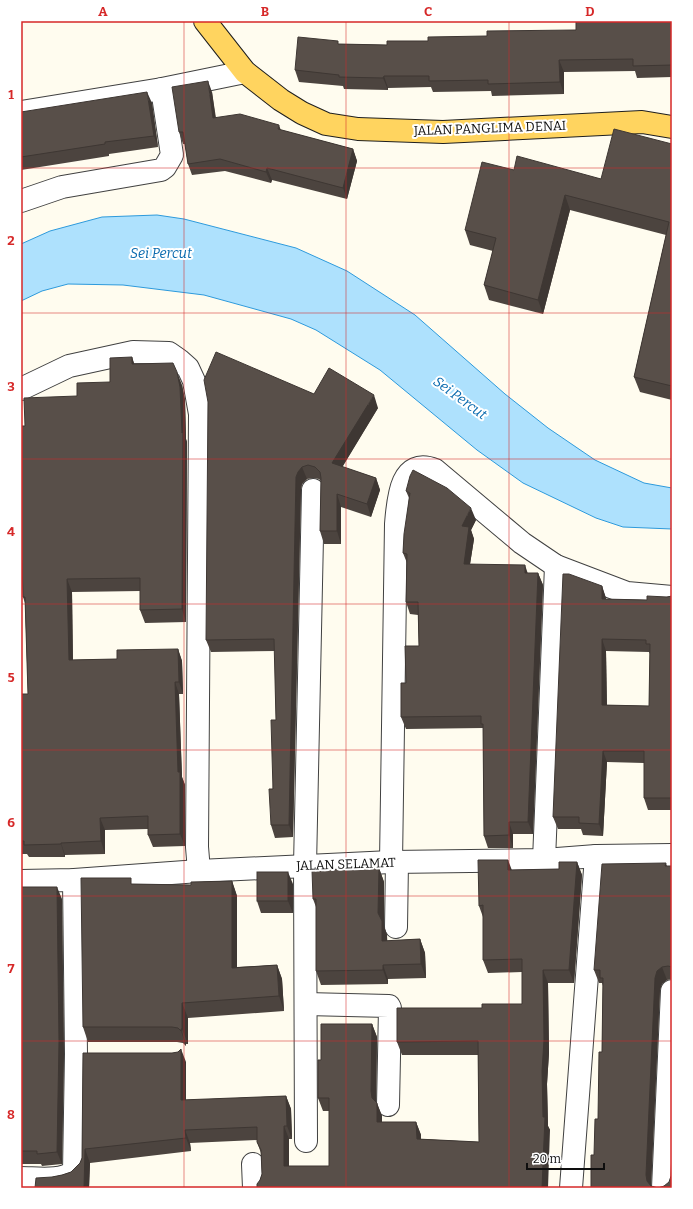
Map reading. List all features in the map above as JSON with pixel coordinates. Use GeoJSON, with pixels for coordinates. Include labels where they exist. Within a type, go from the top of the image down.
{"type":"FeatureCollection","features":[{"type":"Feature","properties":{"kind":"main road","name":"JALAN PANGLIMA DENAI"},"geometry":{"type":"LineString","coordinates":[[205,21],[245,72],[281,100],[302,113],[326,124],[358,129],[443,132],[642,122],[672,127]]}},
{"type":"Feature","properties":{"kind":"street"},"geometry":{"type":"LineString","coordinates":[[21,112],[162,89],[245,72]]}},
{"type":"Feature","properties":{"kind":"street"},"geometry":{"type":"LineString","coordinates":[[21,201],[62,187],[161,170],[165,167],[172,155],[162,89]]}},
{"type":"Feature","properties":{"kind":"street"},"geometry":{"type":"LineString","coordinates":[[21,389],[69,366],[133,352],[169,353],[188,368],[194,381],[200,414],[197,847],[199,870]]}},
{"type":"Feature","properties":{"kind":"street"},"geometry":{"type":"LineString","coordinates":[[396,927],[394,862],[396,524],[398,500],[402,485],[409,473],[419,467],[427,467],[435,470],[522,543],[556,566],[627,593],[672,597]]}},
{"type":"Feature","properties":{"kind":"street"},"geometry":{"type":"LineString","coordinates":[[306,1141],[305,866],[313,490]]}},
{"type":"Feature","properties":{"kind":"street"},"geometry":{"type":"LineString","coordinates":[[544,860],[556,566]]}},
{"type":"Feature","properties":{"kind":"street","name":"JALAN SELAMAT"},"geometry":{"type":"LineString","coordinates":[[21,881],[74,880],[199,870],[394,862],[544,860],[596,856],[672,855]]}},
{"type":"Feature","properties":{"kind":"street"},"geometry":{"type":"LineString","coordinates":[[571,1188],[596,856]]}},
{"type":"Feature","properties":{"kind":"street"},"geometry":{"type":"LineString","coordinates":[[21,1178],[56,1178],[67,1176],[74,1171],[76,1054],[74,880]]}},
{"type":"Feature","properties":{"kind":"street"},"geometry":{"type":"LineString","coordinates":[[663,1188],[672,991]]}},
{"type":"Feature","properties":{"kind":"street"},"geometry":{"type":"LineString","coordinates":[[306,1004],[389,1006],[388,1105]]}},
{"type":"Feature","properties":{"kind":"street"},"geometry":{"type":"LineString","coordinates":[[76,1054],[99,1054]]}},
{"type":"Feature","properties":{"kind":"street"},"geometry":{"type":"LineString","coordinates":[[253,1164],[254,1188]]}},
{"type":"Feature","properties":{"kind":"water","name":"Sei Percut"},"geometry":{"type":"Polygon","coordinates":[[[157,215],[184,219],[296,248],[347,271],[415,315],[505,394],[548,428],[595,460],[644,483],[672,488],[672,529],[623,527],[596,518],[523,483],[477,450],[380,370],[316,330],[291,319],[204,295],[123,285],[68,284],[42,291],[21,301],[21,244],[50,231],[102,217],[157,215]]]}},
{"type":"Feature","properties":{"kind":"building"},"geometry":{"type":"Polygon","coordinates":[[[576,21],[672,21],[672,65],[633,66],[633,59],[559,60],[560,82],[488,84],[488,80],[429,81],[429,76],[384,76],[383,78],[339,77],[339,75],[295,70],[298,37],[338,41],[338,44],[387,45],[387,41],[428,41],[428,37],[487,36],[487,31],[576,30],[576,21]]]}},
{"type":"Feature","properties":{"kind":"building"},"geometry":{"type":"Polygon","coordinates":[[[208,81],[213,118],[240,114],[279,125],[278,129],[353,149],[343,188],[267,168],[266,172],[220,159],[188,164],[183,132],[179,132],[172,87],[208,81]]]}},
{"type":"Feature","properties":{"kind":"building"},"geometry":{"type":"Polygon","coordinates":[[[147,92],[154,136],[105,142],[105,144],[21,157],[21,112],[147,92]]]}},
{"type":"Feature","properties":{"kind":"building"},"geometry":{"type":"Polygon","coordinates":[[[614,129],[672,144],[672,386],[634,377],[669,222],[565,195],[538,300],[484,285],[496,238],[465,230],[482,162],[514,170],[517,156],[601,179],[614,129]]]}},
{"type":"Feature","properties":{"kind":"building"},"geometry":{"type":"Polygon","coordinates":[[[216,352],[314,394],[329,368],[374,395],[332,463],[376,478],[367,504],[337,494],[337,531],[320,531],[320,472],[315,467],[308,465],[302,467],[296,477],[289,825],[271,825],[269,789],[273,789],[271,720],[276,720],[274,639],[206,640],[208,402],[204,380],[216,352]]]}},
{"type":"Feature","properties":{"kind":"building"},"geometry":{"type":"Polygon","coordinates":[[[132,357],[132,364],[173,363],[177,372],[180,387],[182,433],[183,430],[182,609],[140,610],[140,578],[67,579],[69,660],[117,659],[117,650],[178,649],[179,682],[175,682],[178,772],[180,772],[180,834],[148,835],[148,816],[100,818],[101,841],[24,845],[24,841],[21,841],[21,694],[28,694],[25,597],[23,597],[21,560],[21,426],[25,426],[24,398],[77,396],[77,383],[110,382],[110,358],[132,357]]]}},
{"type":"Feature","properties":{"kind":"building"},"geometry":{"type":"Polygon","coordinates":[[[413,470],[447,488],[471,508],[462,526],[469,527],[464,564],[525,565],[525,573],[538,573],[528,822],[509,822],[509,835],[484,836],[483,724],[481,724],[481,716],[401,717],[401,683],[406,683],[405,646],[419,646],[418,602],[406,602],[407,554],[403,553],[404,534],[410,493],[406,491],[413,470]]]}},
{"type":"Feature","properties":{"kind":"building"},"geometry":{"type":"Polygon","coordinates":[[[563,574],[569,574],[602,586],[602,599],[647,600],[647,596],[672,596],[672,798],[644,798],[644,751],[603,751],[599,824],[579,823],[579,817],[553,817],[563,574]],[[602,639],[602,705],[649,706],[650,644],[646,644],[646,640],[602,639]]]}},
{"type":"Feature","properties":{"kind":"building"},"geometry":{"type":"Polygon","coordinates":[[[478,860],[508,860],[508,870],[559,869],[559,862],[577,862],[569,970],[543,970],[544,1040],[542,1071],[543,1117],[545,1117],[542,1188],[257,1188],[257,1184],[262,1174],[261,1150],[257,1142],[257,1127],[185,1130],[186,1138],[85,1149],[84,1188],[35,1188],[36,1178],[52,1177],[71,1172],[80,1163],[82,1158],[83,1053],[172,1053],[178,1052],[181,1049],[181,1100],[286,1096],[287,1126],[284,1126],[284,1166],[329,1166],[329,1098],[318,1098],[318,1060],[321,1060],[321,1024],[372,1024],[371,1091],[372,1098],[377,1103],[377,1122],[416,1122],[417,1139],[479,1142],[478,1041],[397,1042],[397,1008],[482,1008],[482,1004],[522,1004],[522,959],[483,960],[483,905],[479,906],[478,860]]]}},
{"type":"Feature","properties":{"kind":"building"},"geometry":{"type":"Polygon","coordinates":[[[666,863],[665,866],[672,866],[672,967],[662,967],[657,971],[655,978],[646,1175],[647,1181],[651,1186],[658,1188],[591,1188],[591,1155],[594,1155],[595,1119],[598,1119],[599,1052],[602,1052],[603,978],[600,978],[600,970],[594,970],[602,864],[666,863]]]}},
{"type":"Feature","properties":{"kind":"building"},"geometry":{"type":"Polygon","coordinates":[[[379,868],[378,913],[382,921],[382,941],[420,939],[421,964],[383,965],[383,970],[316,971],[316,899],[313,899],[312,870],[379,868]]]}},
{"type":"Feature","properties":{"kind":"building"},"geometry":{"type":"Polygon","coordinates":[[[257,872],[288,872],[288,901],[257,901],[257,872]]]}},
{"type":"Feature","properties":{"kind":"building"},"geometry":{"type":"Polygon","coordinates":[[[81,878],[131,878],[131,884],[191,885],[191,882],[232,881],[232,968],[277,965],[279,996],[182,1003],[181,1031],[178,1028],[172,1027],[83,1027],[81,878]]]}},
{"type":"Feature","properties":{"kind":"building"},"geometry":{"type":"Polygon","coordinates":[[[21,887],[57,887],[59,1042],[57,1152],[37,1154],[37,1151],[21,1151],[21,887]]]}},
{"type":"Feature","properties":{"kind":"building"},"geometry":{"type":"Polygon","coordinates":[[[672,1151],[672,1188],[658,1188],[669,1182],[671,1176],[672,1151]]]}}]}
